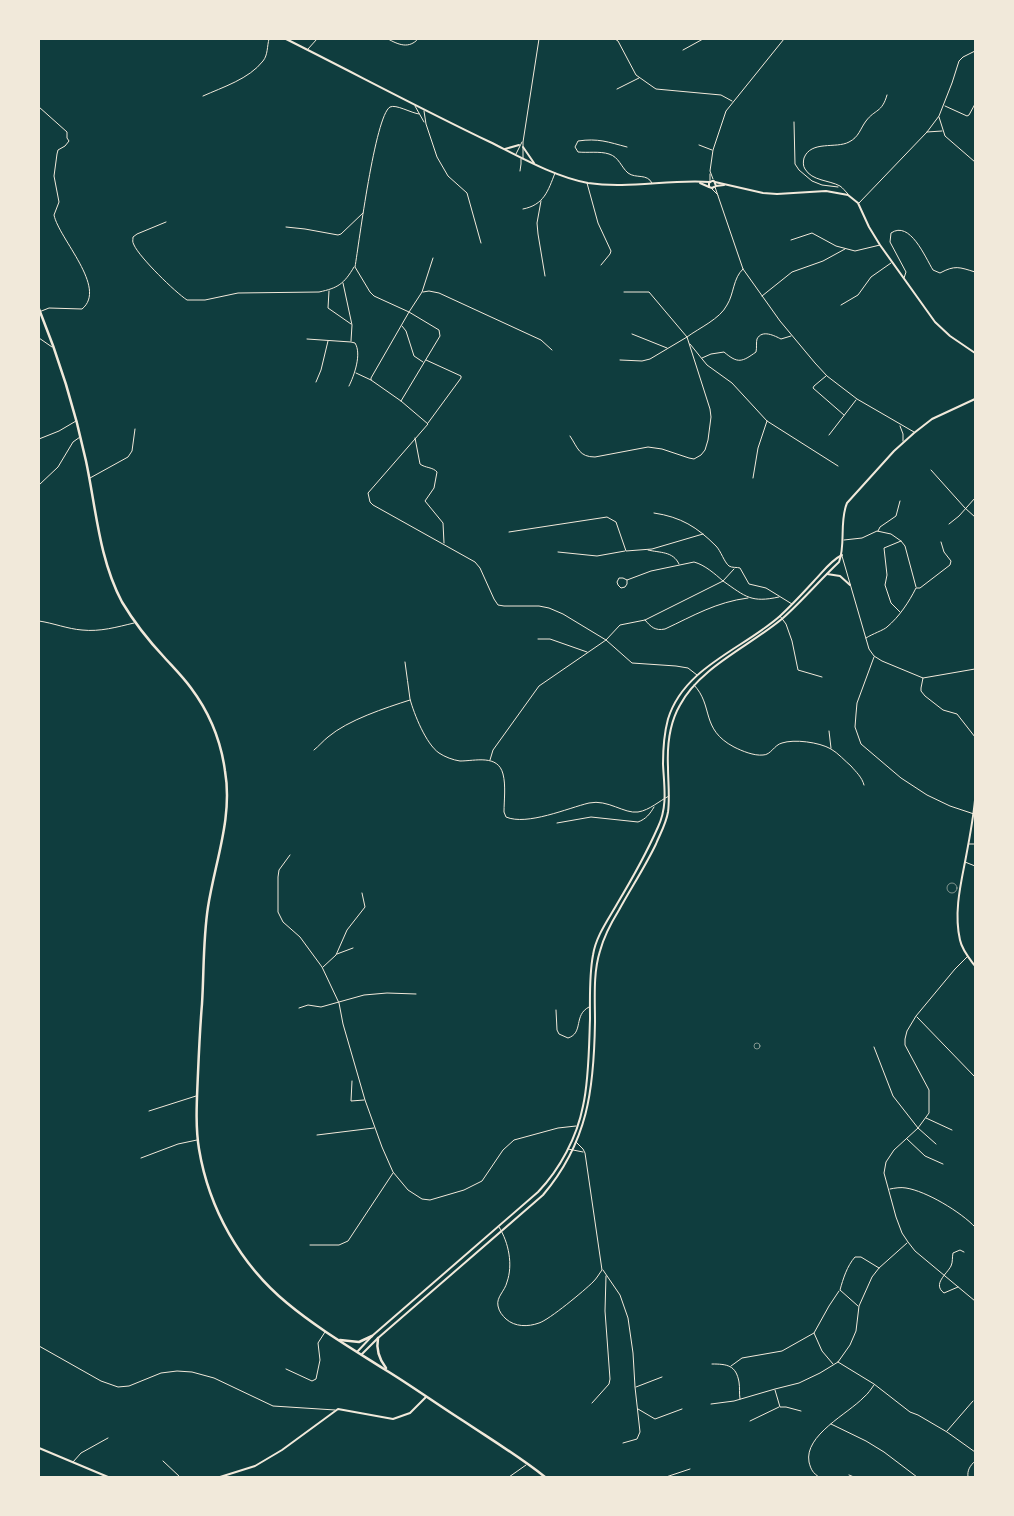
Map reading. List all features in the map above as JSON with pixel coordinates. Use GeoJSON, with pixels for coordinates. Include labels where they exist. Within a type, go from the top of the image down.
{"type":"FeatureCollection","features":[{"type":"Feature","properties":{"kind":"highway"},"geometry":{"type":"LineString","coordinates":[[39,311],[53,347],[76,421],[90,479],[101,544],[115,587],[135,623],[192,688],[205,709],[218,737],[226,773],[225,825],[208,910],[197,1096],[198,1140],[212,1199],[243,1256],[264,1282],[285,1302],[356,1352],[388,1371],[545,1477]]}},
{"type":"Feature","properties":{"kind":"highway"},"geometry":{"type":"LineString","coordinates":[[340,1340],[360,1342],[372,1336]]}},
{"type":"Feature","properties":{"kind":"highway"},"geometry":{"type":"LineString","coordinates":[[378,1338],[376,1345],[379,1357],[388,1371]]}},
{"type":"Feature","properties":{"kind":"street"},"geometry":{"type":"LineString","coordinates":[[202,96],[244,77],[254,69],[266,54],[269,39]]}},
{"type":"Feature","properties":{"kind":"street"},"geometry":{"type":"LineString","coordinates":[[286,39],[515,155],[555,173],[587,182],[623,185],[712,181],[763,193],[826,191],[848,195]]}},
{"type":"Feature","properties":{"kind":"street"},"geometry":{"type":"LineString","coordinates":[[308,49],[316,39]]}},
{"type":"Feature","properties":{"kind":"street"},"geometry":{"type":"LineString","coordinates":[[388,39],[407,46],[414,44],[418,39]]}},
{"type":"Feature","properties":{"kind":"street"},"geometry":{"type":"LineString","coordinates":[[520,171],[539,39]]}},
{"type":"Feature","properties":{"kind":"street"},"geometry":{"type":"LineString","coordinates":[[615,39],[618,41],[636,74],[656,89],[721,95],[732,101]]}},
{"type":"Feature","properties":{"kind":"street"},"geometry":{"type":"LineString","coordinates":[[683,50],[704,39]]}},
{"type":"Feature","properties":{"kind":"street"},"geometry":{"type":"LineString","coordinates":[[784,39],[732,101],[726,111],[713,150],[710,171],[712,181],[720,198],[744,268],[792,336],[827,376],[857,399],[914,432]]}},
{"type":"Feature","properties":{"kind":"street"},"geometry":{"type":"LineString","coordinates":[[858,203],[927,132],[944,106],[959,61],[975,51]]}},
{"type":"Feature","properties":{"kind":"street"},"geometry":{"type":"LineString","coordinates":[[617,89],[640,78]]}},
{"type":"Feature","properties":{"kind":"street"},"geometry":{"type":"LineString","coordinates":[[888,95],[882,107],[867,120],[856,138],[844,144],[813,148],[804,158],[803,164],[811,175],[842,187],[858,203],[880,245],[935,322],[950,336],[975,353]]}},
{"type":"Feature","properties":{"kind":"street"},"geometry":{"type":"LineString","coordinates":[[944,106],[967,116],[975,104]]}},
{"type":"Feature","properties":{"kind":"street"},"geometry":{"type":"LineString","coordinates":[[414,105],[426,124]]}},
{"type":"Feature","properties":{"kind":"street"},"geometry":{"type":"LineString","coordinates":[[166,222],[137,234],[134,237],[134,246],[149,264],[187,300],[205,300],[238,294],[319,292],[329,290],[343,283],[355,267],[378,129],[386,110],[396,106],[411,113],[419,114]]}},
{"type":"Feature","properties":{"kind":"street"},"geometry":{"type":"LineString","coordinates":[[39,107],[68,135],[67,138],[69,140],[65,146],[58,150],[56,161],[54,181],[59,202],[54,215],[86,275],[90,296],[88,304],[82,309],[49,308],[39,311]]}},
{"type":"Feature","properties":{"kind":"street"},"geometry":{"type":"LineString","coordinates":[[423,110],[437,157],[448,176],[467,193],[481,243]]}},
{"type":"Feature","properties":{"kind":"street"},"geometry":{"type":"LineString","coordinates":[[939,116],[943,131],[948,140],[975,162]]}},
{"type":"Feature","properties":{"kind":"street"},"geometry":{"type":"LineString","coordinates":[[794,122],[794,164],[798,170],[812,181],[822,185],[842,187]]}},
{"type":"Feature","properties":{"kind":"street"},"geometry":{"type":"LineString","coordinates":[[927,132],[943,131]]}},
{"type":"Feature","properties":{"kind":"street"},"geometry":{"type":"LineString","coordinates":[[627,147],[598,140],[578,141],[575,147],[578,152],[613,156],[629,174],[650,178],[652,183]]}},
{"type":"Feature","properties":{"kind":"street"},"geometry":{"type":"LineString","coordinates":[[515,155],[523,142]]}},
{"type":"Feature","properties":{"kind":"street"},"geometry":{"type":"LineString","coordinates":[[505,149],[520,145]]}},
{"type":"Feature","properties":{"kind":"street"},"geometry":{"type":"LineString","coordinates":[[699,145],[713,150]]}},
{"type":"Feature","properties":{"kind":"street"},"geometry":{"type":"LineString","coordinates":[[523,147],[534,163]]}},
{"type":"Feature","properties":{"kind":"street"},"geometry":{"type":"LineString","coordinates":[[546,276],[537,223],[541,201],[555,173]]}},
{"type":"Feature","properties":{"kind":"street"},"geometry":{"type":"LineString","coordinates":[[710,188],[712,181]]}},
{"type":"Feature","properties":{"kind":"street"},"geometry":{"type":"LineString","coordinates":[[587,182],[598,223],[611,250],[601,266]]}},
{"type":"Feature","properties":{"kind":"street"},"geometry":{"type":"LineString","coordinates":[[698,182],[710,188],[720,198]]}},
{"type":"Feature","properties":{"kind":"street"},"geometry":{"type":"LineString","coordinates":[[710,188],[726,185]]}},
{"type":"Feature","properties":{"kind":"street"},"geometry":{"type":"LineString","coordinates":[[523,209],[530,208],[541,201]]}},
{"type":"Feature","properties":{"kind":"street"},"geometry":{"type":"LineString","coordinates":[[286,227],[338,236],[364,213]]}},
{"type":"Feature","properties":{"kind":"street"},"geometry":{"type":"LineString","coordinates":[[904,278],[906,272],[889,238],[890,233],[899,229],[904,230],[913,238],[933,270],[937,273],[940,274],[950,268],[957,267],[975,272]]}},
{"type":"Feature","properties":{"kind":"street"},"geometry":{"type":"LineString","coordinates":[[791,240],[812,233],[845,249],[858,251],[880,245]]}},
{"type":"Feature","properties":{"kind":"street"},"geometry":{"type":"LineString","coordinates":[[762,296],[792,272],[823,262],[845,249]]}},
{"type":"Feature","properties":{"kind":"street"},"geometry":{"type":"LineString","coordinates":[[371,380],[422,292],[433,258]]}},
{"type":"Feature","properties":{"kind":"street"},"geometry":{"type":"LineString","coordinates":[[841,305],[858,295],[871,277],[892,262]]}},
{"type":"Feature","properties":{"kind":"street"},"geometry":{"type":"LineString","coordinates":[[355,267],[374,296],[409,312],[440,332],[440,336],[401,401]]}},
{"type":"Feature","properties":{"kind":"street"},"geometry":{"type":"LineString","coordinates":[[620,360],[642,361],[650,359],[717,317],[726,307],[732,296],[737,276],[744,268]]}},
{"type":"Feature","properties":{"kind":"street"},"geometry":{"type":"LineString","coordinates":[[343,283],[352,325],[351,342]]}},
{"type":"Feature","properties":{"kind":"street"},"geometry":{"type":"LineString","coordinates":[[329,290],[328,308],[352,325]]}},
{"type":"Feature","properties":{"kind":"street"},"geometry":{"type":"LineString","coordinates":[[422,292],[439,293],[541,340],[552,350]]}},
{"type":"Feature","properties":{"kind":"street"},"geometry":{"type":"LineString","coordinates":[[570,436],[580,452],[588,457],[595,458],[648,447],[694,458],[701,455],[705,450],[708,440],[710,409],[687,337],[649,292],[624,292]]}},
{"type":"Feature","properties":{"kind":"street"},"geometry":{"type":"LineString","coordinates":[[401,326],[406,331],[414,356],[423,362]]}},
{"type":"Feature","properties":{"kind":"street"},"geometry":{"type":"LineString","coordinates":[[632,334],[667,348]]}},
{"type":"Feature","properties":{"kind":"street"},"geometry":{"type":"LineString","coordinates":[[701,358],[724,352],[732,359],[737,361],[743,360],[756,352],[757,340],[761,336],[770,334],[781,340],[792,336]]}},
{"type":"Feature","properties":{"kind":"street"},"geometry":{"type":"LineString","coordinates":[[39,338],[53,347]]}},
{"type":"Feature","properties":{"kind":"street"},"geometry":{"type":"LineString","coordinates":[[307,340],[355,343],[358,347],[355,373],[349,386]]}},
{"type":"Feature","properties":{"kind":"street"},"geometry":{"type":"LineString","coordinates":[[316,382],[321,370],[328,340]]}},
{"type":"Feature","properties":{"kind":"street"},"geometry":{"type":"LineString","coordinates":[[689,342],[707,365],[736,387],[767,420],[838,466]]}},
{"type":"Feature","properties":{"kind":"street"},"geometry":{"type":"LineString","coordinates":[[425,360],[461,376],[460,381],[428,424],[368,493],[368,498],[373,505],[475,562],[480,568],[498,604],[504,606],[534,605],[550,608],[606,640],[632,663],[688,668],[697,675]]}},
{"type":"Feature","properties":{"kind":"street"},"geometry":{"type":"LineString","coordinates":[[355,373],[371,380],[401,401],[428,424]]}},
{"type":"Feature","properties":{"kind":"street"},"geometry":{"type":"LineString","coordinates":[[827,376],[813,388],[844,415]]}},
{"type":"Feature","properties":{"kind":"street"},"geometry":{"type":"LineString","coordinates":[[829,435],[857,399]]}},
{"type":"Feature","properties":{"kind":"street"},"geometry":{"type":"LineString","coordinates":[[975,399],[932,419],[914,432],[853,494],[847,503],[844,514],[842,540],[842,555],[850,585],[865,639],[874,656],[923,678],[975,669]]}},
{"type":"Feature","properties":{"kind":"street"},"geometry":{"type":"LineString","coordinates":[[753,478],[758,448],[767,420]]}},
{"type":"Feature","properties":{"kind":"street"},"geometry":{"type":"LineString","coordinates":[[39,439],[60,431],[76,421]]}},
{"type":"Feature","properties":{"kind":"street"},"geometry":{"type":"LineString","coordinates":[[900,425],[903,434],[902,443]]}},
{"type":"Feature","properties":{"kind":"street"},"geometry":{"type":"LineString","coordinates":[[90,479],[128,458],[132,451],[135,429]]}},
{"type":"Feature","properties":{"kind":"street"},"geometry":{"type":"LineString","coordinates":[[39,485],[58,467],[73,442],[80,437]]}},
{"type":"Feature","properties":{"kind":"street"},"geometry":{"type":"LineString","coordinates":[[415,438],[420,464],[437,472],[434,488],[425,501],[443,524],[444,544]]}},
{"type":"Feature","properties":{"kind":"street"},"geometry":{"type":"LineString","coordinates":[[931,470],[975,517]]}},
{"type":"Feature","properties":{"kind":"street"},"geometry":{"type":"LineString","coordinates":[[949,524],[975,498]]}},
{"type":"Feature","properties":{"kind":"street"},"geometry":{"type":"LineString","coordinates":[[842,540],[862,538],[877,531],[896,516],[900,501]]}},
{"type":"Feature","properties":{"kind":"street"},"geometry":{"type":"LineString","coordinates":[[654,513],[671,516],[703,534],[718,549],[728,564],[740,568],[749,584],[766,588],[779,598],[793,605]]}},
{"type":"Feature","properties":{"kind":"street"},"geometry":{"type":"LineString","coordinates":[[509,532],[607,517],[616,522],[626,551]]}},
{"type":"Feature","properties":{"kind":"street"},"geometry":{"type":"LineString","coordinates":[[865,639],[875,632],[886,628],[908,604],[916,588],[905,546],[891,534],[877,531]]}},
{"type":"Feature","properties":{"kind":"street"},"geometry":{"type":"LineString","coordinates":[[647,550],[703,534]]}},
{"type":"Feature","properties":{"kind":"street"},"geometry":{"type":"LineString","coordinates":[[900,612],[891,603],[886,591],[887,575],[884,548],[901,541]]}},
{"type":"Feature","properties":{"kind":"street"},"geometry":{"type":"LineString","coordinates":[[916,588],[920,588],[950,565],[951,561],[944,552],[941,542]]}},
{"type":"Feature","properties":{"kind":"street"},"geometry":{"type":"LineString","coordinates":[[558,552],[597,556],[626,551],[647,550],[669,554],[677,560],[679,565]]}},
{"type":"Feature","properties":{"kind":"street"},"geometry":{"type":"LineString","coordinates":[[793,605],[839,562],[842,555]]}},
{"type":"Feature","properties":{"kind":"street"},"geometry":{"type":"LineString","coordinates":[[361,1354],[545,1192],[562,1170],[576,1142],[587,1111],[592,1083],[595,1042],[596,968],[600,950],[607,931],[651,854],[663,829],[668,812],[669,795],[667,753],[670,733],[679,706],[694,685],[707,673],[753,641],[782,617],[834,559],[842,555]]}},
{"type":"Feature","properties":{"kind":"street"},"geometry":{"type":"LineString","coordinates":[[626,580],[627,584],[621,588],[617,582],[619,578],[626,580],[651,571],[697,562],[748,598]]}},
{"type":"Feature","properties":{"kind":"street"},"geometry":{"type":"LineString","coordinates":[[490,761],[493,750],[539,686],[606,640],[620,625],[645,620],[723,581],[735,567]]}},
{"type":"Feature","properties":{"kind":"street"},"geometry":{"type":"LineString","coordinates":[[827,574],[840,576],[850,585]]}},
{"type":"Feature","properties":{"kind":"street"},"geometry":{"type":"LineString","coordinates":[[645,620],[653,628],[659,630],[665,629],[712,606],[736,599],[761,600],[779,598]]}},
{"type":"Feature","properties":{"kind":"street"},"geometry":{"type":"LineString","coordinates":[[356,1352],[541,1189],[568,1149],[582,1110],[589,1042],[591,967],[594,948],[647,852],[662,818],[665,798],[663,753],[667,723],[672,709],[681,693],[697,675],[782,617]]}},
{"type":"Feature","properties":{"kind":"street"},"geometry":{"type":"LineString","coordinates":[[782,617],[794,647],[798,670],[822,677]]}},
{"type":"Feature","properties":{"kind":"street"},"geometry":{"type":"LineString","coordinates":[[39,621],[82,630],[104,630],[135,623]]}},
{"type":"Feature","properties":{"kind":"street"},"geometry":{"type":"LineString","coordinates":[[538,639],[550,639],[588,653]]}},
{"type":"Feature","properties":{"kind":"street"},"geometry":{"type":"LineString","coordinates":[[874,656],[858,702],[855,727],[861,744],[901,778],[927,795],[950,806],[974,814]]}},
{"type":"Feature","properties":{"kind":"street"},"geometry":{"type":"LineString","coordinates":[[405,662],[410,700],[430,744],[439,753],[449,758],[459,761],[483,759],[498,766],[504,776],[504,812],[506,817],[511,819],[527,818],[554,814],[591,802],[601,802],[635,812],[642,812],[669,795]]}},
{"type":"Feature","properties":{"kind":"street"},"geometry":{"type":"LineString","coordinates":[[923,678],[921,688],[925,696],[942,710],[957,714],[975,737]]}},
{"type":"Feature","properties":{"kind":"street"},"geometry":{"type":"LineString","coordinates":[[694,685],[699,690],[713,730],[720,738],[734,747],[761,756],[767,754],[776,745],[791,742],[812,743],[831,749],[860,776],[864,785]]}},
{"type":"Feature","properties":{"kind":"street"},"geometry":{"type":"LineString","coordinates":[[314,750],[329,736],[346,726],[387,707],[410,700]]}},
{"type":"Feature","properties":{"kind":"street"},"geometry":{"type":"LineString","coordinates":[[829,731],[831,749]]}},
{"type":"Feature","properties":{"kind":"street"},"geometry":{"type":"LineString","coordinates":[[975,800],[959,897],[958,920],[960,940],[967,956],[975,966]]}},
{"type":"Feature","properties":{"kind":"street"},"geometry":{"type":"LineString","coordinates":[[558,823],[592,817],[638,822],[650,814],[655,805]]}},
{"type":"Feature","properties":{"kind":"street"},"geometry":{"type":"LineString","coordinates":[[968,844],[975,844]]}},
{"type":"Feature","properties":{"kind":"street"},"geometry":{"type":"LineString","coordinates":[[290,855],[279,870],[278,912],[284,922],[300,937],[322,968],[339,1003],[343,1024],[374,1128],[393,1172],[404,1186],[427,1200],[464,1190],[482,1181],[504,1150],[514,1140],[558,1128],[577,1126]]}},
{"type":"Feature","properties":{"kind":"street"},"geometry":{"type":"LineString","coordinates":[[965,862],[975,866]]}},
{"type":"Feature","properties":{"kind":"street"},"geometry":{"type":"LineString","coordinates":[[336,955],[347,930],[365,907],[362,893]]}},
{"type":"Feature","properties":{"kind":"street"},"geometry":{"type":"LineString","coordinates":[[322,968],[336,955],[353,948]]}},
{"type":"Feature","properties":{"kind":"street"},"geometry":{"type":"LineString","coordinates":[[967,956],[916,1016],[907,1031],[905,1045],[929,1090],[929,1113],[918,1128],[894,1150],[886,1162],[884,1173],[899,1225],[908,1242],[915,1251],[975,1301]]}},
{"type":"Feature","properties":{"kind":"street"},"geometry":{"type":"LineString","coordinates":[[299,1008],[308,1005],[319,1007],[339,1003],[364,995],[416,994]]}},
{"type":"Feature","properties":{"kind":"street"},"geometry":{"type":"LineString","coordinates":[[556,1010],[557,1030],[559,1034],[568,1038],[572,1037],[577,1031],[583,1010],[590,1007]]}},
{"type":"Feature","properties":{"kind":"street"},"geometry":{"type":"LineString","coordinates":[[916,1016],[975,1077]]}},
{"type":"Feature","properties":{"kind":"street"},"geometry":{"type":"LineString","coordinates":[[874,1047],[893,1096],[918,1128],[936,1144]]}},
{"type":"Feature","properties":{"kind":"street"},"geometry":{"type":"LineString","coordinates":[[352,1081],[351,1101],[365,1100]]}},
{"type":"Feature","properties":{"kind":"street"},"geometry":{"type":"LineString","coordinates":[[149,1111],[197,1096]]}},
{"type":"Feature","properties":{"kind":"street"},"geometry":{"type":"LineString","coordinates":[[582,1110],[587,1111]]}},
{"type":"Feature","properties":{"kind":"street"},"geometry":{"type":"LineString","coordinates":[[926,1118],[952,1130]]}},
{"type":"Feature","properties":{"kind":"street"},"geometry":{"type":"LineString","coordinates":[[317,1135],[374,1128]]}},
{"type":"Feature","properties":{"kind":"street"},"geometry":{"type":"LineString","coordinates":[[906,1139],[925,1156],[943,1164]]}},
{"type":"Feature","properties":{"kind":"street"},"geometry":{"type":"LineString","coordinates":[[141,1158],[178,1144],[198,1140]]}},
{"type":"Feature","properties":{"kind":"street"},"geometry":{"type":"LineString","coordinates":[[576,1142],[584,1152],[602,1270],[620,1295],[627,1313],[633,1353],[640,1434],[637,1439],[623,1443]]}},
{"type":"Feature","properties":{"kind":"street"},"geometry":{"type":"LineString","coordinates":[[568,1149],[584,1152]]}},
{"type":"Feature","properties":{"kind":"street"},"geometry":{"type":"LineString","coordinates":[[310,1245],[339,1245],[348,1241],[393,1172]]}},
{"type":"Feature","properties":{"kind":"street"},"geometry":{"type":"LineString","coordinates":[[888,1189],[904,1187],[919,1192],[958,1211],[975,1227]]}},
{"type":"Feature","properties":{"kind":"street"},"geometry":{"type":"LineString","coordinates":[[499,1226],[507,1246],[510,1264],[507,1282],[498,1299],[498,1305],[502,1315],[510,1323],[531,1325],[542,1322],[593,1282],[602,1270]]}},
{"type":"Feature","properties":{"kind":"street"},"geometry":{"type":"LineString","coordinates":[[711,1404],[740,1399],[805,1381],[838,1362],[850,1345],[856,1331],[859,1306],[872,1277],[879,1268],[908,1242]]}},
{"type":"Feature","properties":{"kind":"street"},"geometry":{"type":"LineString","coordinates":[[958,1287],[948,1293],[940,1291],[943,1274],[952,1265],[953,1253],[960,1250],[964,1252]]}},
{"type":"Feature","properties":{"kind":"street"},"geometry":{"type":"LineString","coordinates":[[712,1364],[731,1366],[742,1358],[782,1351],[814,1333],[828,1306],[840,1290],[842,1279],[855,1257],[862,1257],[879,1268]]}},
{"type":"Feature","properties":{"kind":"street"},"geometry":{"type":"LineString","coordinates":[[592,1403],[609,1384],[610,1379],[605,1311],[606,1275]]}},
{"type":"Feature","properties":{"kind":"street"},"geometry":{"type":"LineString","coordinates":[[840,1290],[859,1306]]}},
{"type":"Feature","properties":{"kind":"street"},"geometry":{"type":"LineString","coordinates":[[286,1368],[312,1381],[316,1379],[320,1360],[318,1343],[326,1331]]}},
{"type":"Feature","properties":{"kind":"street"},"geometry":{"type":"LineString","coordinates":[[814,1333],[822,1351],[833,1365]]}},
{"type":"Feature","properties":{"kind":"street"},"geometry":{"type":"LineString","coordinates":[[39,1346],[101,1381],[118,1387],[129,1386],[161,1372],[192,1372],[214,1378],[273,1406],[340,1410],[393,1419],[410,1413],[426,1397]]}},
{"type":"Feature","properties":{"kind":"street"},"geometry":{"type":"LineString","coordinates":[[838,1362],[874,1384],[910,1412],[947,1432],[975,1452]]}},
{"type":"Feature","properties":{"kind":"street"},"geometry":{"type":"LineString","coordinates":[[731,1366],[739,1383],[740,1399]]}},
{"type":"Feature","properties":{"kind":"street"},"geometry":{"type":"LineString","coordinates":[[635,1387],[662,1377]]}},
{"type":"Feature","properties":{"kind":"street"},"geometry":{"type":"LineString","coordinates":[[819,1477],[812,1472],[808,1456],[814,1440],[830,1424],[864,1398],[874,1384]]}},
{"type":"Feature","properties":{"kind":"street"},"geometry":{"type":"LineString","coordinates":[[775,1389],[780,1407]]}},
{"type":"Feature","properties":{"kind":"street"},"geometry":{"type":"LineString","coordinates":[[947,1432],[973,1401]]}},
{"type":"Feature","properties":{"kind":"street"},"geometry":{"type":"LineString","coordinates":[[750,1421],[780,1407],[800,1411]]}},
{"type":"Feature","properties":{"kind":"street"},"geometry":{"type":"LineString","coordinates":[[637,1408],[655,1419],[682,1408]]}},
{"type":"Feature","properties":{"kind":"street"},"geometry":{"type":"LineString","coordinates":[[220,1477],[255,1466],[282,1450],[336,1410]]}},
{"type":"Feature","properties":{"kind":"street"},"geometry":{"type":"LineString","coordinates":[[830,1424],[866,1441],[917,1477]]}},
{"type":"Feature","properties":{"kind":"street"},"geometry":{"type":"LineString","coordinates":[[72,1462],[81,1453],[108,1438]]}},
{"type":"Feature","properties":{"kind":"street"},"geometry":{"type":"LineString","coordinates":[[39,1448],[106,1477]]}},
{"type":"Feature","properties":{"kind":"street"},"geometry":{"type":"LineString","coordinates":[[163,1461],[180,1477]]}},
{"type":"Feature","properties":{"kind":"street"},"geometry":{"type":"LineString","coordinates":[[968,1477],[970,1466],[975,1461]]}},
{"type":"Feature","properties":{"kind":"street"},"geometry":{"type":"LineString","coordinates":[[509,1477],[527,1464]]}},
{"type":"Feature","properties":{"kind":"street"},"geometry":{"type":"LineString","coordinates":[[666,1477],[690,1469]]}},
{"type":"Feature","properties":{"kind":"street"},"geometry":{"type":"LineString","coordinates":[[849,1475],[854,1477]]}},
{"type":"Feature","properties":{"kind":"lane"},"geometry":{"type":"LineString","coordinates":[[954,883],[957,886],[957,890],[954,893],[950,893],[947,886],[954,883]]}}]}
